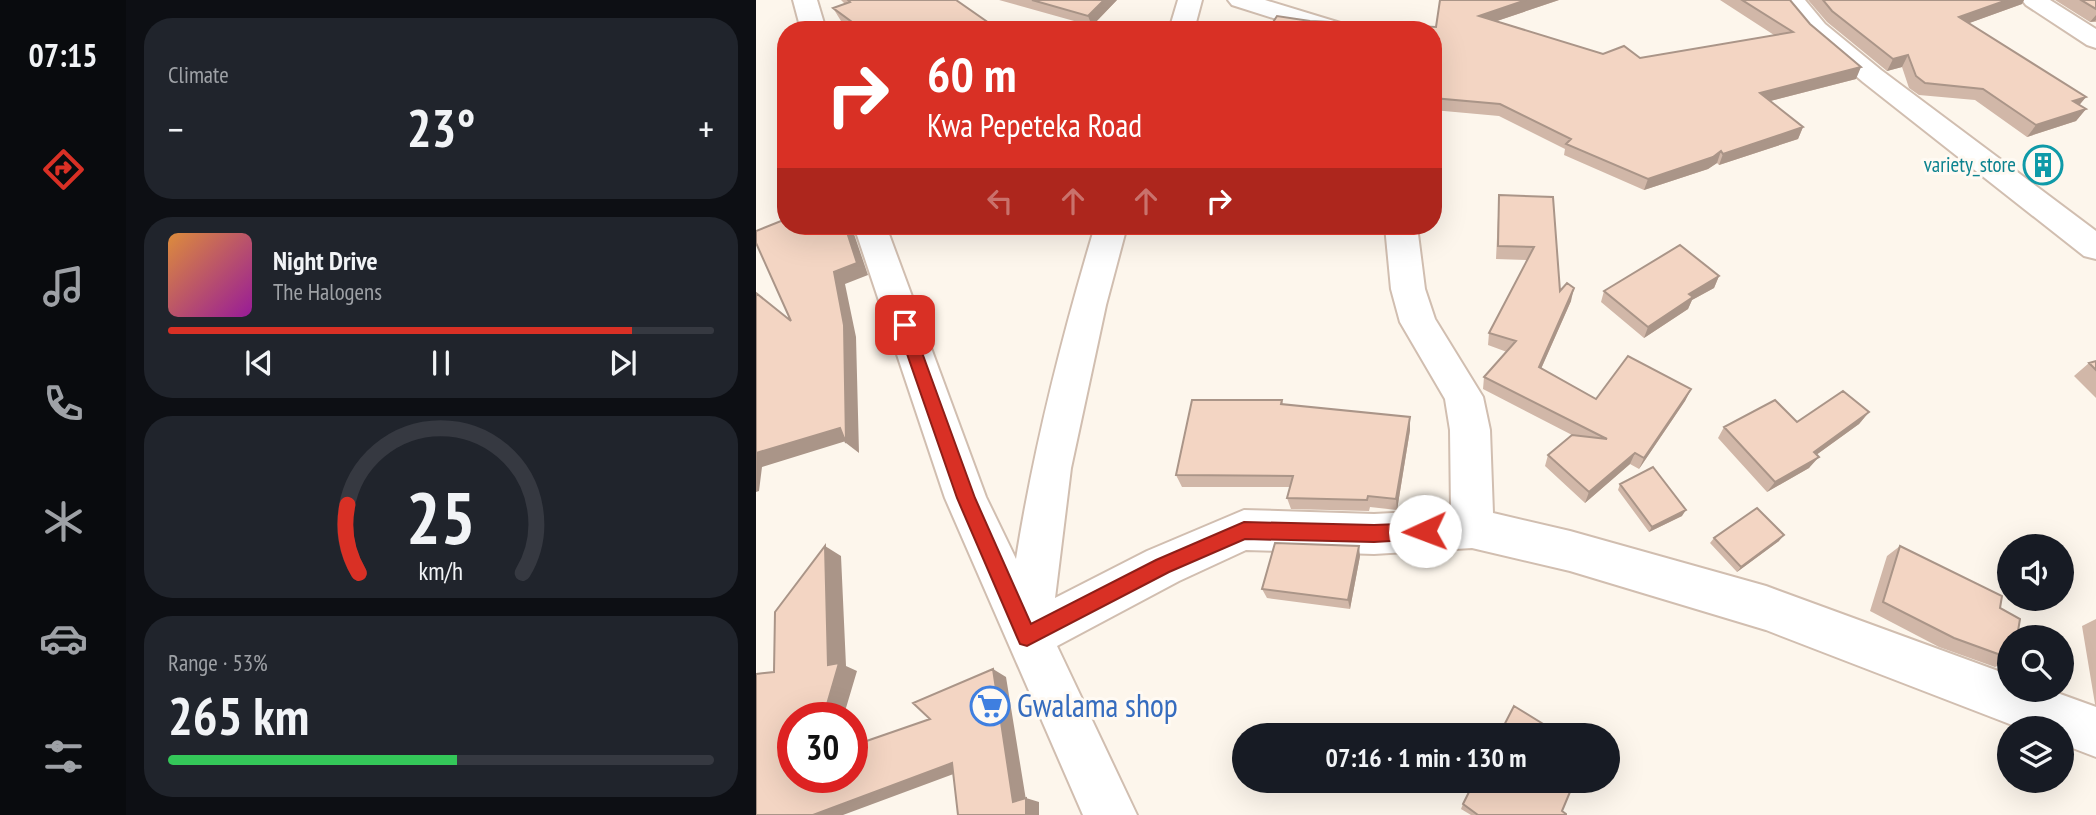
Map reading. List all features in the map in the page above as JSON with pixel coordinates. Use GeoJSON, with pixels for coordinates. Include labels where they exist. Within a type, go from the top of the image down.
{"type":"FeatureCollection","features":[{"type":"Feature","properties":{"kind":"street"},"geometry":{"type":"LineString","coordinates":[[805,0],[811,21]]}},
{"type":"Feature","properties":{"kind":"street"},"geometry":{"type":"LineString","coordinates":[[1184,21],[1190,0]]}},
{"type":"Feature","properties":{"kind":"street"},"geometry":{"type":"LineString","coordinates":[[1240,0],[1309,21]]}},
{"type":"Feature","properties":{"kind":"street"},"geometry":{"type":"LineString","coordinates":[[1792,0],[1816,29],[1872,76],[2096,248]]}},
{"type":"Feature","properties":{"kind":"street"},"geometry":{"type":"LineString","coordinates":[[2034,0],[2096,40]]}},
{"type":"Feature","properties":{"kind":"street"},"geometry":{"type":"LineString","coordinates":[[873,235],[966,498],[1110,815]]}},
{"type":"Feature","properties":{"kind":"street"},"geometry":{"type":"LineString","coordinates":[[1027,637],[1051,468],[1089,305],[1108,235]]}},
{"type":"Feature","properties":{"kind":"street"},"geometry":{"type":"LineString","coordinates":[[1402,235],[1408,289],[1418,322],[1464,397],[1470,429],[1472,528]]}},
{"type":"Feature","properties":{"kind":"street"},"geometry":{"type":"LineString","coordinates":[[1027,637],[1163,566],[1244,530],[1374,534],[1472,528],[1570,551],[1766,608],[2096,732]]}},
{"type":"Feature","properties":{"kind":"building"},"geometry":{"type":"Polygon","coordinates":[[[848,0],[956,0],[986,21],[851,21],[833,8],[850,2],[848,0]]]}},
{"type":"Feature","properties":{"kind":"building"},"geometry":{"type":"Polygon","coordinates":[[[1032,0],[1104,0],[1088,16],[1032,0]]]}},
{"type":"Feature","properties":{"kind":"building"},"geometry":{"type":"Polygon","coordinates":[[[1440,0],[1526,0],[1479,16],[1603,54],[1624,46],[1640,58],[1793,32],[1742,0],[1790,0],[1810,24],[1861,67],[1760,93],[1803,127],[1723,154],[1721,151],[1713,157],[1648,179],[1566,144],[1571,139],[1500,104],[1442,99],[1442,21],[1437,21],[1440,0]]]}},
{"type":"Feature","properties":{"kind":"building"},"geometry":{"type":"Polygon","coordinates":[[[1823,0],[2007,0],[1959,17],[2086,97],[2073,101],[2086,109],[2036,125],[1983,89],[1925,83],[1916,76],[1908,55],[1893,59],[1832,11],[1823,0]]]}},
{"type":"Feature","properties":{"kind":"building"},"geometry":{"type":"Polygon","coordinates":[[[2081,0],[2096,0],[2096,9],[2081,0]]]}},
{"type":"Feature","properties":{"kind":"building"},"geometry":{"type":"Polygon","coordinates":[[[1277,16],[1310,21],[1274,21],[1277,16]]]}},
{"type":"Feature","properties":{"kind":"building"},"geometry":{"type":"Polygon","coordinates":[[[1499,195],[1553,197],[1560,291],[1567,283],[1574,288],[1539,367],[1596,399],[1628,356],[1691,389],[1644,458],[1635,453],[1589,492],[1548,455],[1572,435],[1607,439],[1484,377],[1516,341],[1489,333],[1534,247],[1498,246],[1499,195]]]}},
{"type":"Feature","properties":{"kind":"building"},"geometry":{"type":"Polygon","coordinates":[[[777,223],[777,235],[848,235],[857,263],[834,272],[844,325],[846,443],[840,428],[756,453],[756,293],[791,321],[756,243],[756,231],[777,223]]]}},
{"type":"Feature","properties":{"kind":"building"},"geometry":{"type":"Polygon","coordinates":[[[1680,245],[1719,276],[1689,294],[1693,297],[1648,327],[1604,291],[1680,245]]]}},
{"type":"Feature","properties":{"kind":"building"},"geometry":{"type":"Polygon","coordinates":[[[2096,361],[2096,370],[2089,363],[2096,361]]]}},
{"type":"Feature","properties":{"kind":"building"},"geometry":{"type":"Polygon","coordinates":[[[1843,391],[1869,412],[1814,452],[1819,457],[1775,482],[1724,427],[1775,400],[1797,422],[1843,391]]]}},
{"type":"Feature","properties":{"kind":"building"},"geometry":{"type":"Polygon","coordinates":[[[1192,400],[1282,400],[1281,404],[1410,417],[1396,499],[1368,496],[1367,500],[1287,498],[1293,476],[1176,475],[1192,400]]]}},
{"type":"Feature","properties":{"kind":"building"},"geometry":{"type":"Polygon","coordinates":[[[1653,467],[1686,510],[1652,527],[1620,484],[1653,467]]]}},
{"type":"Feature","properties":{"kind":"building"},"geometry":{"type":"Polygon","coordinates":[[[1757,508],[1784,535],[1741,567],[1714,538],[1757,508]]]}},
{"type":"Feature","properties":{"kind":"building"},"geometry":{"type":"Polygon","coordinates":[[[1275,543],[1359,546],[1348,600],[1262,589],[1275,543]]]}},
{"type":"Feature","properties":{"kind":"building"},"geometry":{"type":"Polygon","coordinates":[[[825,546],[828,665],[839,663],[828,702],[777,702],[777,793],[868,793],[868,740],[930,719],[913,703],[993,669],[1013,802],[1026,798],[1026,815],[958,815],[952,763],[813,815],[756,815],[756,674],[774,672],[775,612],[825,546]]]}},
{"type":"Feature","properties":{"kind":"building"},"geometry":{"type":"Polygon","coordinates":[[[1900,546],[1997,594],[1997,611],[2005,611],[2020,619],[2019,625],[1997,625],[1997,654],[1954,638],[1883,602],[1900,546]]]}},
{"type":"Feature","properties":{"kind":"building"},"geometry":{"type":"Polygon","coordinates":[[[1514,706],[1542,723],[1505,723],[1514,706]]]}},
{"type":"Feature","properties":{"kind":"building"},"geometry":{"type":"Polygon","coordinates":[[[1468,793],[1570,793],[1562,811],[1566,815],[1478,815],[1463,804],[1468,793]]]}},
{"type":"Feature","properties":{"kind":"place","name":"variety_store"},"geometry":{"type":"Point","coordinates":[2043,165]}},
{"type":"Feature","properties":{"kind":"place","name":"Gwalama shop"},"geometry":{"type":"Point","coordinates":[990,706]}},
{"type":"Feature","properties":{"kind":"route"},"geometry":{"type":"LineString","coordinates":[[905,325],[966,498],[1027,637],[1163,566],[1244,530],[1374,534],[1425,531]]}}]}
